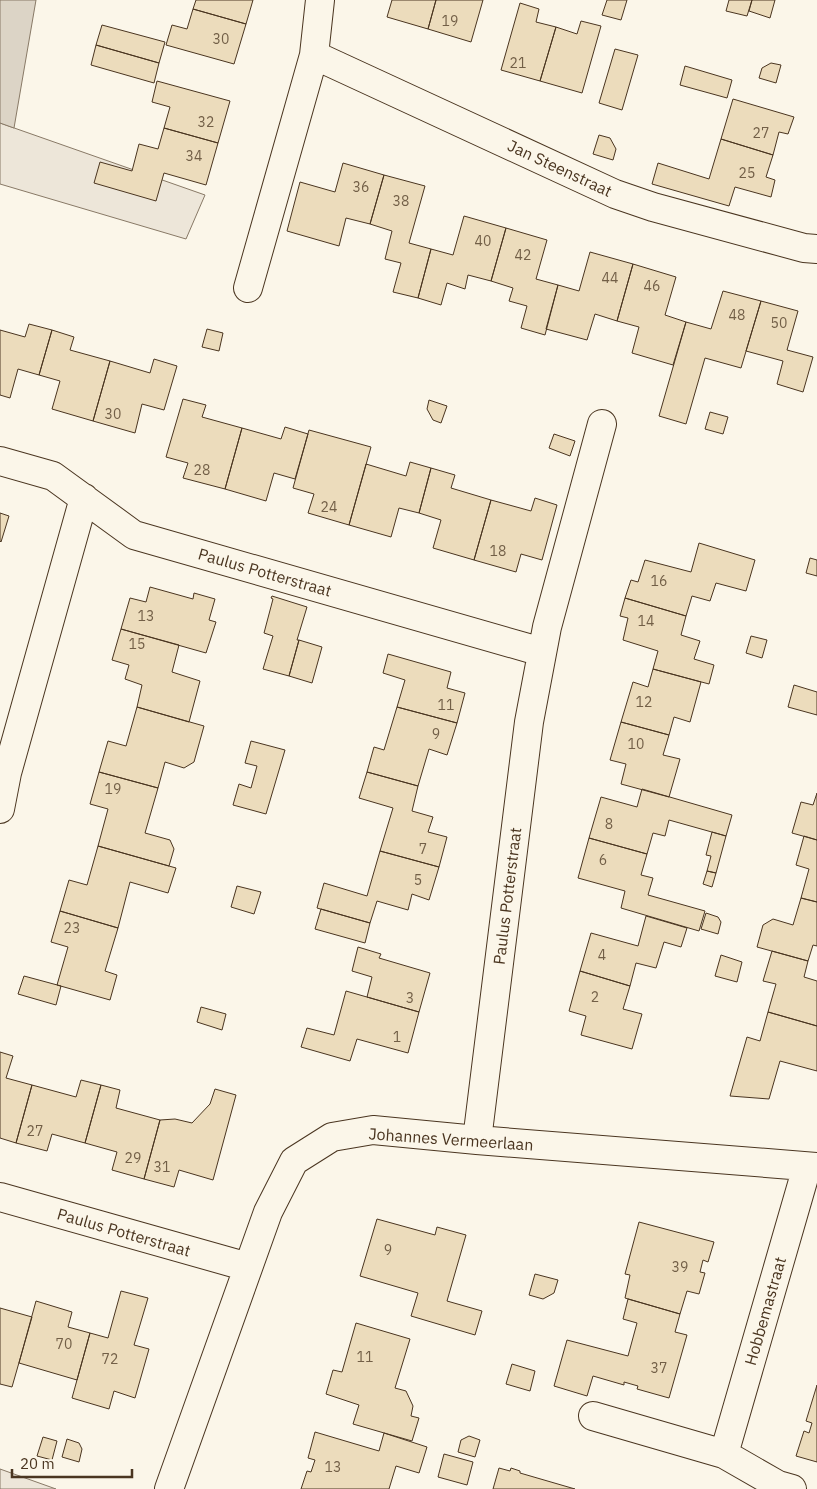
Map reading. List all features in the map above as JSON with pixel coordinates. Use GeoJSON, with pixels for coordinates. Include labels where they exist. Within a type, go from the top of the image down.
{"type":"FeatureCollection","features":[{"type":"Feature","properties":{"kind":"street"},"geometry":{"type":"LineString","coordinates":[[248,288],[314,55],[320,0]]}},
{"type":"Feature","properties":{"kind":"street","name":"Jan Steenstraat"},"geometry":{"type":"LineString","coordinates":[[314,55],[615,194],[653,207],[794,245],[817,249]]}},
{"type":"Feature","properties":{"kind":"street","name":"Paulus Potterstraat"},"geometry":{"type":"LineString","coordinates":[[477,1140],[529,722],[547,627],[602,424]]}},
{"type":"Feature","properties":{"kind":"street","name":"Paulus Potterstraat"},"geometry":{"type":"LineString","coordinates":[[0,461],[53,476],[134,534],[542,652]]}},
{"type":"Feature","properties":{"kind":"street"},"geometry":{"type":"LineString","coordinates":[[0,809],[8,773],[84,498]]}},
{"type":"Feature","properties":{"kind":"street","name":"Johannes Vermeerlaan"},"geometry":{"type":"LineString","coordinates":[[168,1489],[268,1212],[294,1161],[332,1137],[373,1130],[812,1167]]}},
{"type":"Feature","properties":{"kind":"street","name":"Hobbemastraat"},"geometry":{"type":"LineString","coordinates":[[724,1454],[812,1167]]}},
{"type":"Feature","properties":{"kind":"street","name":"Paulus Potterstraat"},"geometry":{"type":"LineString","coordinates":[[0,1197],[248,1266]]}},
{"type":"Feature","properties":{"kind":"street"},"geometry":{"type":"LineString","coordinates":[[593,1416],[724,1454],[778,1485],[792,1489]]}},
{"type":"Feature","properties":{"kind":"shaded area"},"geometry":{"type":"Polygon","coordinates":[[[0,0],[36,0],[14,128],[0,123],[0,0]]]}},
{"type":"Feature","properties":{"kind":"shaded area"},"geometry":{"type":"Polygon","coordinates":[[[0,123],[205,195],[186,239],[0,184],[0,123]]]}},
{"type":"Feature","properties":{"kind":"shaded area"},"geometry":{"type":"Polygon","coordinates":[[[0,1469],[56,1489],[0,1489],[0,1469]]]}},
{"type":"Feature","properties":{"kind":"building"},"geometry":{"type":"Polygon","coordinates":[[[196,0],[253,0],[246,24],[193,9],[196,0]]]}},
{"type":"Feature","properties":{"kind":"building"},"geometry":{"type":"Polygon","coordinates":[[[392,0],[436,0],[428,29],[387,17],[392,0]]]}},
{"type":"Feature","properties":{"kind":"building"},"geometry":{"type":"Polygon","coordinates":[[[436,0],[483,0],[471,42],[428,29],[436,0]]]}},
{"type":"Feature","properties":{"kind":"building"},"geometry":{"type":"Polygon","coordinates":[[[607,0],[627,0],[621,20],[602,15],[607,0]]]}},
{"type":"Feature","properties":{"kind":"building"},"geometry":{"type":"Polygon","coordinates":[[[729,0],[752,0],[747,16],[726,11],[729,0]]]}},
{"type":"Feature","properties":{"kind":"building"},"geometry":{"type":"Polygon","coordinates":[[[752,0],[775,0],[770,18],[749,11],[752,0]]]}},
{"type":"Feature","properties":{"kind":"building"},"geometry":{"type":"Polygon","coordinates":[[[520,3],[539,9],[536,22],[556,27],[540,81],[501,70],[520,3]]]}},
{"type":"Feature","properties":{"kind":"building"},"geometry":{"type":"Polygon","coordinates":[[[193,9],[246,24],[234,64],[166,45],[172,25],[187,29],[193,9]]]}},
{"type":"Feature","properties":{"kind":"building"},"geometry":{"type":"Polygon","coordinates":[[[581,21],[601,26],[582,93],[540,81],[556,27],[577,34],[581,21]]]}},
{"type":"Feature","properties":{"kind":"building"},"geometry":{"type":"Polygon","coordinates":[[[102,25],[165,42],[159,63],[96,45],[102,25]]]}},
{"type":"Feature","properties":{"kind":"building"},"geometry":{"type":"Polygon","coordinates":[[[96,45],[159,63],[154,83],[91,65],[96,45]]]}},
{"type":"Feature","properties":{"kind":"building"},"geometry":{"type":"Polygon","coordinates":[[[615,49],[638,55],[622,110],[599,103],[615,49]]]}},
{"type":"Feature","properties":{"kind":"building"},"geometry":{"type":"Polygon","coordinates":[[[771,63],[781,65],[776,83],[759,78],[762,68],[771,63]]]}},
{"type":"Feature","properties":{"kind":"building"},"geometry":{"type":"Polygon","coordinates":[[[685,66],[732,80],[727,98],[680,85],[685,66]]]}},
{"type":"Feature","properties":{"kind":"building"},"geometry":{"type":"Polygon","coordinates":[[[157,81],[230,101],[218,143],[164,128],[170,107],[152,102],[157,81]]]}},
{"type":"Feature","properties":{"kind":"building"},"geometry":{"type":"Polygon","coordinates":[[[733,99],[794,117],[788,134],[779,132],[773,155],[721,139],[733,99]]]}},
{"type":"Feature","properties":{"kind":"building"},"geometry":{"type":"Polygon","coordinates":[[[164,128],[218,143],[206,185],[164,173],[156,201],[94,183],[100,162],[132,171],[139,144],[158,149],[164,128]]]}},
{"type":"Feature","properties":{"kind":"building"},"geometry":{"type":"Polygon","coordinates":[[[599,135],[610,138],[616,149],[613,160],[593,154],[599,135]]]}},
{"type":"Feature","properties":{"kind":"building"},"geometry":{"type":"Polygon","coordinates":[[[721,139],[773,155],[766,177],[775,180],[771,197],[735,187],[729,206],[652,184],[658,163],[709,179],[721,139]]]}},
{"type":"Feature","properties":{"kind":"building"},"geometry":{"type":"Polygon","coordinates":[[[343,163],[384,175],[370,224],[346,218],[339,246],[287,231],[300,182],[335,192],[343,163]]]}},
{"type":"Feature","properties":{"kind":"building"},"geometry":{"type":"Polygon","coordinates":[[[384,175],[425,186],[409,243],[431,249],[418,298],[393,292],[401,263],[385,259],[392,231],[370,224],[384,175]]]}},
{"type":"Feature","properties":{"kind":"building"},"geometry":{"type":"Polygon","coordinates":[[[464,216],[506,228],[491,281],[468,275],[465,289],[447,283],[441,305],[418,298],[431,249],[453,255],[464,216]]]}},
{"type":"Feature","properties":{"kind":"building"},"geometry":{"type":"Polygon","coordinates":[[[506,228],[547,240],[536,279],[558,285],[545,335],[521,328],[527,306],[509,301],[513,288],[491,281],[506,228]]]}},
{"type":"Feature","properties":{"kind":"building"},"geometry":{"type":"Polygon","coordinates":[[[590,252],[633,264],[617,321],[595,314],[587,340],[546,329],[558,285],[579,291],[590,252]]]}},
{"type":"Feature","properties":{"kind":"building"},"geometry":{"type":"Polygon","coordinates":[[[633,264],[676,277],[665,315],[686,322],[673,365],[632,353],[639,327],[617,321],[633,264]]]}},
{"type":"Feature","properties":{"kind":"building"},"geometry":{"type":"Polygon","coordinates":[[[723,291],[761,301],[741,368],[705,358],[686,424],[659,416],[686,322],[711,329],[723,291]]]}},
{"type":"Feature","properties":{"kind":"building"},"geometry":{"type":"Polygon","coordinates":[[[761,301],[798,311],[787,350],[813,357],[803,392],[777,384],[783,361],[746,351],[761,301]]]}},
{"type":"Feature","properties":{"kind":"building"},"geometry":{"type":"Polygon","coordinates":[[[29,324],[52,330],[39,375],[18,369],[10,398],[0,395],[0,330],[25,337],[29,324]]]}},
{"type":"Feature","properties":{"kind":"building"},"geometry":{"type":"Polygon","coordinates":[[[207,329],[223,333],[219,351],[202,347],[207,329]]]}},
{"type":"Feature","properties":{"kind":"building"},"geometry":{"type":"Polygon","coordinates":[[[52,330],[74,337],[70,350],[110,361],[93,421],[52,409],[60,381],[39,375],[52,330]]]}},
{"type":"Feature","properties":{"kind":"building"},"geometry":{"type":"Polygon","coordinates":[[[154,359],[177,366],[164,410],[142,404],[135,433],[93,421],[110,361],[150,373],[154,359]]]}},
{"type":"Feature","properties":{"kind":"building"},"geometry":{"type":"Polygon","coordinates":[[[183,399],[206,405],[202,417],[242,428],[225,489],[183,478],[188,463],[166,457],[183,399]]]}},
{"type":"Feature","properties":{"kind":"building"},"geometry":{"type":"Polygon","coordinates":[[[429,400],[447,406],[441,423],[433,420],[427,409],[429,400]]]}},
{"type":"Feature","properties":{"kind":"building"},"geometry":{"type":"Polygon","coordinates":[[[710,412],[728,417],[723,434],[705,429],[710,412]]]}},
{"type":"Feature","properties":{"kind":"building"},"geometry":{"type":"Polygon","coordinates":[[[285,427],[308,434],[295,479],[274,473],[266,501],[225,489],[242,428],[281,439],[285,427]]]}},
{"type":"Feature","properties":{"kind":"building"},"geometry":{"type":"Polygon","coordinates":[[[309,430],[371,447],[349,525],[308,513],[314,494],[293,488],[309,430]]]}},
{"type":"Feature","properties":{"kind":"building"},"geometry":{"type":"Polygon","coordinates":[[[554,434],[575,441],[570,456],[549,448],[554,434]]]}},
{"type":"Feature","properties":{"kind":"building"},"geometry":{"type":"Polygon","coordinates":[[[410,462],[431,468],[419,513],[399,508],[391,537],[349,525],[366,464],[406,476],[410,462]]]}},
{"type":"Feature","properties":{"kind":"building"},"geometry":{"type":"Polygon","coordinates":[[[431,468],[455,475],[451,488],[491,500],[474,560],[433,548],[441,520],[419,513],[431,468]]]}},
{"type":"Feature","properties":{"kind":"building"},"geometry":{"type":"Polygon","coordinates":[[[535,498],[557,505],[542,560],[521,554],[516,572],[474,560],[491,500],[531,511],[535,498]]]}},
{"type":"Feature","properties":{"kind":"building"},"geometry":{"type":"Polygon","coordinates":[[[0,513],[9,516],[1,542],[0,541],[0,513]]]}},
{"type":"Feature","properties":{"kind":"building"},"geometry":{"type":"Polygon","coordinates":[[[699,543],[755,560],[746,591],[716,583],[710,601],[692,596],[686,616],[625,598],[631,580],[638,582],[645,560],[691,572],[699,543]]]}},
{"type":"Feature","properties":{"kind":"building"},"geometry":{"type":"Polygon","coordinates":[[[810,558],[817,560],[817,576],[806,573],[810,558]]]}},
{"type":"Feature","properties":{"kind":"building"},"geometry":{"type":"Polygon","coordinates":[[[150,587],[193,599],[194,593],[215,599],[209,620],[216,622],[206,653],[121,629],[130,598],[146,602],[150,587]]]}},
{"type":"Feature","properties":{"kind":"building"},"geometry":{"type":"Polygon","coordinates":[[[272,596],[307,607],[289,676],[263,669],[273,636],[264,633],[273,599],[271,598],[272,596]]]}},
{"type":"Feature","properties":{"kind":"building"},"geometry":{"type":"Polygon","coordinates":[[[625,598],[686,616],[681,635],[700,641],[694,659],[714,665],[709,684],[653,669],[658,651],[623,640],[628,618],[620,616],[625,598]]]}},
{"type":"Feature","properties":{"kind":"building"},"geometry":{"type":"Polygon","coordinates":[[[121,629],[179,645],[172,672],[200,681],[189,722],[137,707],[142,685],[125,679],[129,665],[112,660],[121,629]]]}},
{"type":"Feature","properties":{"kind":"building"},"geometry":{"type":"Polygon","coordinates":[[[751,636],[767,640],[762,658],[746,653],[751,636]]]}},
{"type":"Feature","properties":{"kind":"building"},"geometry":{"type":"Polygon","coordinates":[[[299,640],[322,647],[312,683],[289,676],[299,640]]]}},
{"type":"Feature","properties":{"kind":"building"},"geometry":{"type":"Polygon","coordinates":[[[388,654],[451,672],[447,688],[465,693],[457,723],[397,707],[405,680],[383,673],[388,654]]]}},
{"type":"Feature","properties":{"kind":"building"},"geometry":{"type":"Polygon","coordinates":[[[653,669],[701,682],[690,722],[674,717],[669,735],[621,722],[633,682],[648,687],[653,669]]]}},
{"type":"Feature","properties":{"kind":"building"},"geometry":{"type":"Polygon","coordinates":[[[794,685],[817,692],[817,715],[788,707],[794,685]]]}},
{"type":"Feature","properties":{"kind":"building"},"geometry":{"type":"Polygon","coordinates":[[[137,707],[204,726],[194,762],[184,768],[165,762],[158,788],[99,772],[108,741],[126,746],[137,707]]]}},
{"type":"Feature","properties":{"kind":"building"},"geometry":{"type":"Polygon","coordinates":[[[397,707],[457,723],[447,755],[429,749],[418,786],[367,772],[374,747],[384,750],[397,707]]]}},
{"type":"Feature","properties":{"kind":"building"},"geometry":{"type":"Polygon","coordinates":[[[621,722],[669,735],[663,755],[680,759],[669,797],[621,784],[626,764],[610,760],[621,722]]]}},
{"type":"Feature","properties":{"kind":"building"},"geometry":{"type":"Polygon","coordinates":[[[251,741],[285,750],[266,814],[233,805],[239,784],[251,788],[257,766],[245,763],[251,741]]]}},
{"type":"Feature","properties":{"kind":"building"},"geometry":{"type":"Polygon","coordinates":[[[99,772],[158,788],[145,833],[170,840],[174,849],[169,866],[98,846],[108,809],[90,804],[99,772]]]}},
{"type":"Feature","properties":{"kind":"building"},"geometry":{"type":"Polygon","coordinates":[[[367,772],[418,786],[412,811],[433,817],[428,832],[447,837],[439,867],[380,851],[393,808],[359,798],[367,772]]]}},
{"type":"Feature","properties":{"kind":"building"},"geometry":{"type":"Polygon","coordinates":[[[642,789],[732,815],[726,836],[669,820],[665,836],[653,833],[647,854],[589,838],[601,797],[637,807],[642,789]]]}},
{"type":"Feature","properties":{"kind":"building"},"geometry":{"type":"Polygon","coordinates":[[[817,793],[817,840],[792,833],[801,802],[813,805],[817,793]]]}},
{"type":"Feature","properties":{"kind":"building"},"geometry":{"type":"Polygon","coordinates":[[[712,832],[726,836],[716,873],[707,871],[711,856],[706,855],[712,832]]]}},
{"type":"Feature","properties":{"kind":"building"},"geometry":{"type":"Polygon","coordinates":[[[804,836],[817,840],[817,902],[801,898],[809,869],[796,865],[804,836]]]}},
{"type":"Feature","properties":{"kind":"building"},"geometry":{"type":"Polygon","coordinates":[[[589,838],[647,854],[641,875],[653,878],[648,895],[705,911],[699,931],[621,908],[625,891],[578,878],[589,838]]]}},
{"type":"Feature","properties":{"kind":"building"},"geometry":{"type":"Polygon","coordinates":[[[98,846],[176,868],[168,893],[130,882],[118,928],[60,911],[69,880],[87,885],[98,846]]]}},
{"type":"Feature","properties":{"kind":"building"},"geometry":{"type":"Polygon","coordinates":[[[380,851],[439,867],[429,900],[412,894],[408,910],[377,901],[370,923],[317,908],[324,883],[367,896],[380,851]]]}},
{"type":"Feature","properties":{"kind":"building"},"geometry":{"type":"Polygon","coordinates":[[[707,871],[716,873],[712,887],[703,884],[707,871]]]}},
{"type":"Feature","properties":{"kind":"building"},"geometry":{"type":"Polygon","coordinates":[[[237,886],[261,892],[254,914],[231,907],[237,886]]]}},
{"type":"Feature","properties":{"kind":"building"},"geometry":{"type":"Polygon","coordinates":[[[801,898],[817,902],[817,946],[813,945],[808,961],[757,947],[763,925],[773,919],[793,925],[801,898]]]}},
{"type":"Feature","properties":{"kind":"building"},"geometry":{"type":"Polygon","coordinates":[[[321,909],[370,923],[365,943],[315,929],[321,909]]]}},
{"type":"Feature","properties":{"kind":"building"},"geometry":{"type":"Polygon","coordinates":[[[60,911],[118,928],[105,971],[117,975],[110,1000],[57,985],[68,947],[51,942],[60,911]]]}},
{"type":"Feature","properties":{"kind":"building"},"geometry":{"type":"Polygon","coordinates":[[[706,913],[718,917],[721,922],[718,934],[701,929],[706,913]]]}},
{"type":"Feature","properties":{"kind":"building"},"geometry":{"type":"Polygon","coordinates":[[[646,916],[687,928],[681,947],[664,942],[656,968],[636,963],[630,986],[580,971],[591,933],[638,946],[646,916]]]}},
{"type":"Feature","properties":{"kind":"building"},"geometry":{"type":"Polygon","coordinates":[[[358,947],[381,954],[379,958],[430,973],[419,1012],[367,997],[372,977],[352,971],[358,947]]]}},
{"type":"Feature","properties":{"kind":"building"},"geometry":{"type":"Polygon","coordinates":[[[772,951],[808,961],[804,977],[817,981],[817,1026],[768,1012],[776,984],[763,981],[772,951]]]}},
{"type":"Feature","properties":{"kind":"building"},"geometry":{"type":"Polygon","coordinates":[[[721,955],[742,962],[737,982],[715,976],[721,955]]]}},
{"type":"Feature","properties":{"kind":"building"},"geometry":{"type":"Polygon","coordinates":[[[580,971],[630,986],[623,1009],[642,1014],[632,1049],[581,1035],[586,1016],[569,1011],[580,971]]]}},
{"type":"Feature","properties":{"kind":"building"},"geometry":{"type":"Polygon","coordinates":[[[24,976],[61,986],[56,1005],[18,994],[24,976]]]}},
{"type":"Feature","properties":{"kind":"building"},"geometry":{"type":"Polygon","coordinates":[[[346,991],[419,1012],[408,1053],[357,1039],[350,1061],[301,1047],[307,1028],[334,1035],[346,991]]]}},
{"type":"Feature","properties":{"kind":"building"},"geometry":{"type":"Polygon","coordinates":[[[201,1007],[226,1014],[222,1030],[197,1022],[201,1007]]]}},
{"type":"Feature","properties":{"kind":"building"},"geometry":{"type":"Polygon","coordinates":[[[768,1012],[817,1026],[817,1071],[780,1061],[769,1099],[730,1096],[747,1037],[760,1041],[768,1012]]]}},
{"type":"Feature","properties":{"kind":"building"},"geometry":{"type":"Polygon","coordinates":[[[0,1052],[13,1056],[6,1078],[32,1085],[16,1143],[0,1138],[0,1052]]]}},
{"type":"Feature","properties":{"kind":"building"},"geometry":{"type":"Polygon","coordinates":[[[81,1080],[101,1085],[85,1143],[52,1134],[47,1151],[16,1143],[32,1085],[76,1097],[81,1080]]]}},
{"type":"Feature","properties":{"kind":"building"},"geometry":{"type":"Polygon","coordinates":[[[101,1085],[120,1090],[116,1108],[160,1120],[144,1179],[112,1170],[117,1152],[85,1143],[101,1085]]]}},
{"type":"Feature","properties":{"kind":"building"},"geometry":{"type":"Polygon","coordinates":[[[215,1089],[236,1095],[213,1180],[179,1170],[174,1187],[144,1179],[160,1120],[175,1119],[192,1123],[210,1104],[215,1089]]]}},
{"type":"Feature","properties":{"kind":"building"},"geometry":{"type":"Polygon","coordinates":[[[377,1219],[435,1235],[437,1227],[466,1235],[447,1301],[482,1311],[475,1335],[411,1316],[418,1293],[360,1276],[377,1219]]]}},
{"type":"Feature","properties":{"kind":"building"},"geometry":{"type":"Polygon","coordinates":[[[639,1222],[714,1242],[708,1262],[703,1260],[700,1272],[705,1273],[699,1294],[687,1291],[680,1314],[625,1298],[630,1275],[625,1274],[639,1222]]]}},
{"type":"Feature","properties":{"kind":"building"},"geometry":{"type":"Polygon","coordinates":[[[535,1274],[558,1280],[554,1293],[543,1299],[529,1295],[535,1274]]]}},
{"type":"Feature","properties":{"kind":"building"},"geometry":{"type":"Polygon","coordinates":[[[121,1291],[148,1298],[134,1345],[149,1349],[135,1398],[114,1391],[109,1409],[72,1398],[90,1333],[108,1338],[121,1291]]]}},
{"type":"Feature","properties":{"kind":"building"},"geometry":{"type":"Polygon","coordinates":[[[628,1299],[680,1314],[675,1332],[687,1335],[669,1398],[637,1389],[638,1386],[624,1382],[624,1385],[593,1376],[587,1396],[554,1386],[567,1340],[628,1356],[637,1323],[623,1319],[628,1299]]]}},
{"type":"Feature","properties":{"kind":"building"},"geometry":{"type":"Polygon","coordinates":[[[36,1301],[72,1312],[68,1327],[90,1333],[77,1380],[19,1363],[36,1301]]]}},
{"type":"Feature","properties":{"kind":"building"},"geometry":{"type":"Polygon","coordinates":[[[0,1308],[32,1317],[12,1387],[0,1384],[0,1308]]]}},
{"type":"Feature","properties":{"kind":"building"},"geometry":{"type":"Polygon","coordinates":[[[356,1323],[410,1339],[395,1388],[406,1391],[413,1406],[411,1416],[419,1418],[412,1441],[353,1424],[359,1405],[326,1394],[333,1370],[342,1372],[356,1323]]]}},
{"type":"Feature","properties":{"kind":"building"},"geometry":{"type":"Polygon","coordinates":[[[512,1364],[535,1371],[530,1391],[506,1384],[512,1364]]]}},
{"type":"Feature","properties":{"kind":"building"},"geometry":{"type":"Polygon","coordinates":[[[817,1385],[817,1462],[796,1456],[804,1431],[809,1433],[812,1423],[806,1421],[817,1385]]]}},
{"type":"Feature","properties":{"kind":"building"},"geometry":{"type":"Polygon","coordinates":[[[315,1432],[379,1451],[384,1433],[427,1447],[419,1473],[396,1466],[389,1489],[301,1489],[307,1471],[311,1472],[315,1460],[308,1458],[315,1432]]]}},
{"type":"Feature","properties":{"kind":"building"},"geometry":{"type":"Polygon","coordinates":[[[469,1436],[480,1440],[475,1457],[458,1452],[461,1440],[469,1436]]]}},
{"type":"Feature","properties":{"kind":"building"},"geometry":{"type":"Polygon","coordinates":[[[43,1437],[57,1441],[52,1460],[37,1456],[43,1437]]]}},
{"type":"Feature","properties":{"kind":"building"},"geometry":{"type":"Polygon","coordinates":[[[67,1439],[79,1443],[82,1449],[79,1462],[62,1457],[67,1439]]]}},
{"type":"Feature","properties":{"kind":"building"},"geometry":{"type":"Polygon","coordinates":[[[444,1454],[473,1462],[467,1485],[438,1477],[444,1454]]]}},
{"type":"Feature","properties":{"kind":"building"},"geometry":{"type":"Polygon","coordinates":[[[499,1468],[510,1471],[511,1468],[520,1471],[520,1473],[575,1489],[493,1489],[499,1468]]]}}]}
